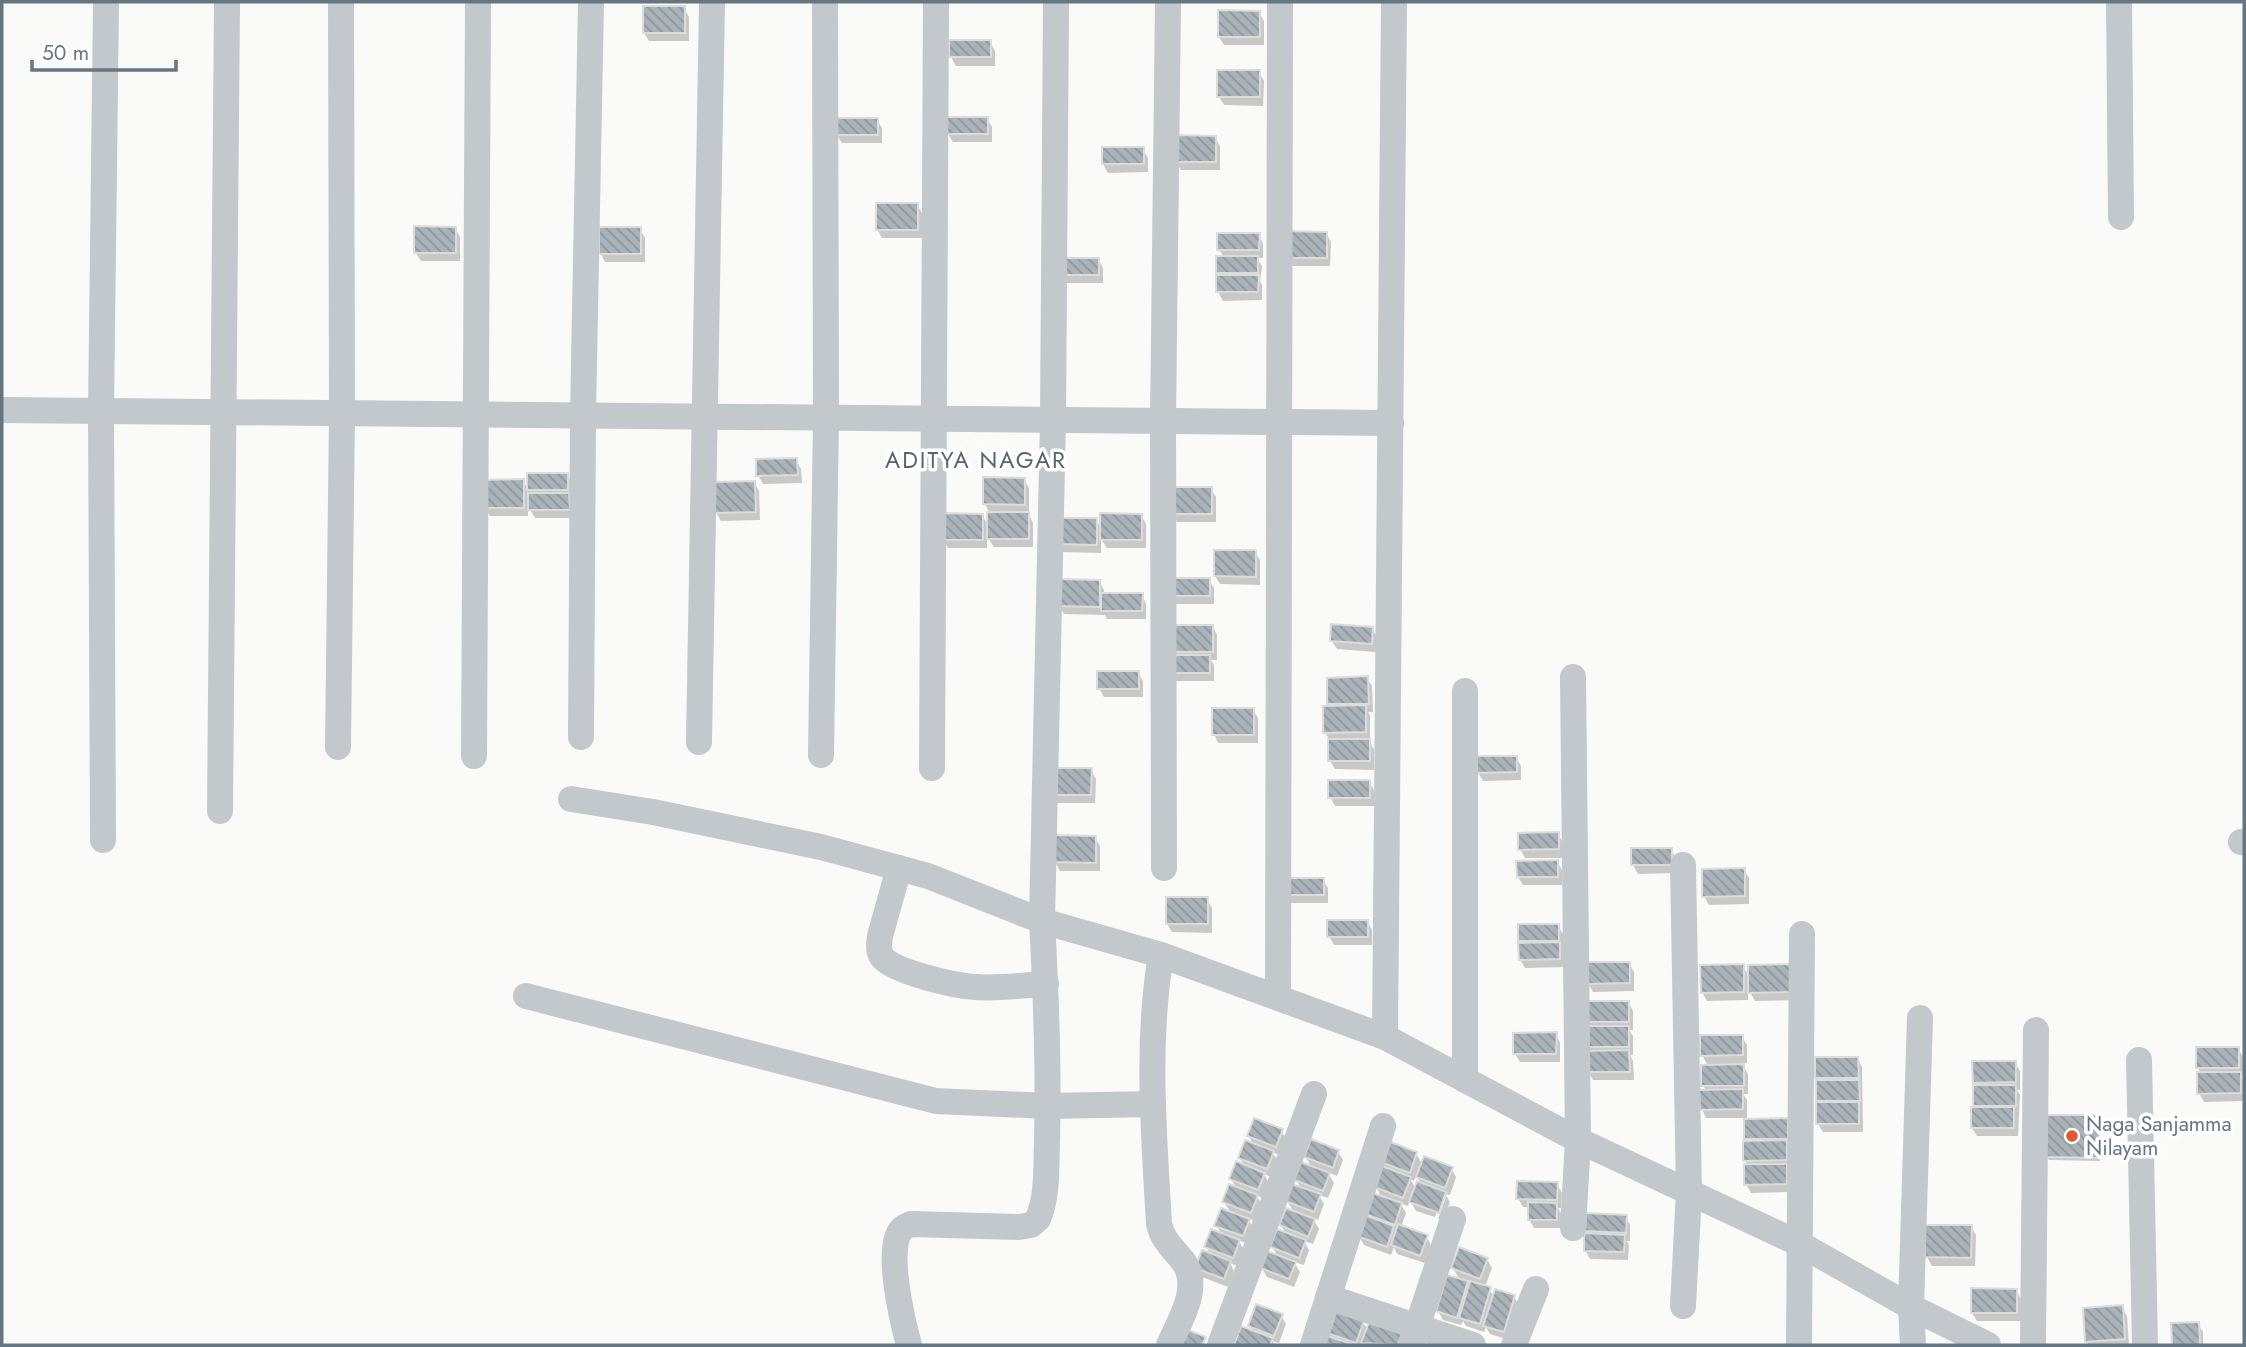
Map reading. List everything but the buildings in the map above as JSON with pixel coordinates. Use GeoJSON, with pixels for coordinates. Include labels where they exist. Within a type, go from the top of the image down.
{"type":"FeatureCollection","features":[{"type":"Feature","properties":{"kind":"street"},"geometry":{"type":"LineString","coordinates":[[103,840],[102,411],[106,2]]}},
{"type":"Feature","properties":{"kind":"street"},"geometry":{"type":"LineString","coordinates":[[220,811],[227,2]]}},
{"type":"Feature","properties":{"kind":"street"},"geometry":{"type":"LineString","coordinates":[[338,747],[342,413],[341,2]]}},
{"type":"Feature","properties":{"kind":"street"},"geometry":{"type":"LineString","coordinates":[[474,757],[478,2]]}},
{"type":"Feature","properties":{"kind":"street"},"geometry":{"type":"LineString","coordinates":[[581,737],[583,415],[591,2]]}},
{"type":"Feature","properties":{"kind":"street"},"geometry":{"type":"LineString","coordinates":[[699,742],[712,2]]}},
{"type":"Feature","properties":{"kind":"street"},"geometry":{"type":"LineString","coordinates":[[821,755],[826,418],[825,2]]}},
{"type":"Feature","properties":{"kind":"street"},"geometry":{"type":"LineString","coordinates":[[932,768],[936,2]]}},
{"type":"Feature","properties":{"kind":"street"},"geometry":{"type":"LineString","coordinates":[[909,1345],[895,1276],[896,1242],[901,1230],[911,1224],[1031,1225],[1038,1219],[1045,1190],[1048,1106],[1042,921],[1053,420],[1056,2]]}},
{"type":"Feature","properties":{"kind":"street"},"geometry":{"type":"LineString","coordinates":[[1164,868],[1163,421],[1168,2]]}},
{"type":"Feature","properties":{"kind":"street"},"geometry":{"type":"LineString","coordinates":[[1278,998],[1280,2]]}},
{"type":"Feature","properties":{"kind":"street"},"geometry":{"type":"LineString","coordinates":[[1385,1037],[1394,2]]}},
{"type":"Feature","properties":{"kind":"street"},"geometry":{"type":"LineString","coordinates":[[2119,2],[2121,217]]}},
{"type":"Feature","properties":{"kind":"street"},"geometry":{"type":"LineString","coordinates":[[2,410],[1391,423]]}},
{"type":"Feature","properties":{"kind":"street"},"geometry":{"type":"LineString","coordinates":[[1573,677],[1578,1140],[1573,1228]]}},
{"type":"Feature","properties":{"kind":"street"},"geometry":{"type":"LineString","coordinates":[[1465,691],[1465,1080]]}},
{"type":"Feature","properties":{"kind":"street"},"geometry":{"type":"LineString","coordinates":[[571,799],[653,812],[808,844],[899,868],[941,881],[1042,921],[1161,955],[1385,1037],[1578,1140],[1800,1244],[1911,1307],[1988,1345]]}},
{"type":"Feature","properties":{"kind":"street"},"geometry":{"type":"LineString","coordinates":[[1683,864],[1689,1192],[1684,1306]]}},
{"type":"Feature","properties":{"kind":"street"},"geometry":{"type":"LineString","coordinates":[[899,868],[878,946],[882,957],[936,981],[976,988],[1046,984]]}},
{"type":"Feature","properties":{"kind":"street"},"geometry":{"type":"LineString","coordinates":[[1799,1345],[1802,933]]}},
{"type":"Feature","properties":{"kind":"street"},"geometry":{"type":"LineString","coordinates":[[1161,955],[1155,989],[1153,1025],[1153,1104],[1159,1224],[1165,1242],[1183,1261],[1190,1274],[1191,1283],[1186,1306],[1169,1345]]}},
{"type":"Feature","properties":{"kind":"street"},"geometry":{"type":"LineString","coordinates":[[526,996],[936,1101],[1048,1106],[1153,1104]]}},
{"type":"Feature","properties":{"kind":"street"},"geometry":{"type":"LineString","coordinates":[[1913,1345],[1911,1307],[1920,1018]]}},
{"type":"Feature","properties":{"kind":"street"},"geometry":{"type":"LineString","coordinates":[[2033,1345],[2036,1030]]}},
{"type":"Feature","properties":{"kind":"street"},"geometry":{"type":"LineString","coordinates":[[2139,1060],[2145,1345]]}},
{"type":"Feature","properties":{"kind":"street"},"geometry":{"type":"LineString","coordinates":[[1220,1345],[1314,1094]]}},
{"type":"Feature","properties":{"kind":"street"},"geometry":{"type":"LineString","coordinates":[[1313,1345],[1383,1126]]}},
{"type":"Feature","properties":{"kind":"street"},"geometry":{"type":"LineString","coordinates":[[1414,1336],[1452,1219]]}},
{"type":"Feature","properties":{"kind":"street"},"geometry":{"type":"LineString","coordinates":[[1514,1345],[1536,1289]]}},
{"type":"Feature","properties":{"kind":"street"},"geometry":{"type":"LineString","coordinates":[[1328,1297],[1414,1336],[1473,1345]]}},
{"type":"Feature","properties":{"kind":"place","name":"Naga Sanjamma Nilayam"},"geometry":{"type":"Point","coordinates":[2072,1136]}},
{"type":"Feature","properties":{"kind":"district","name":"ADITYA NAGAR"},"geometry":{"type":"Point","coordinates":[976,460]}}]}
